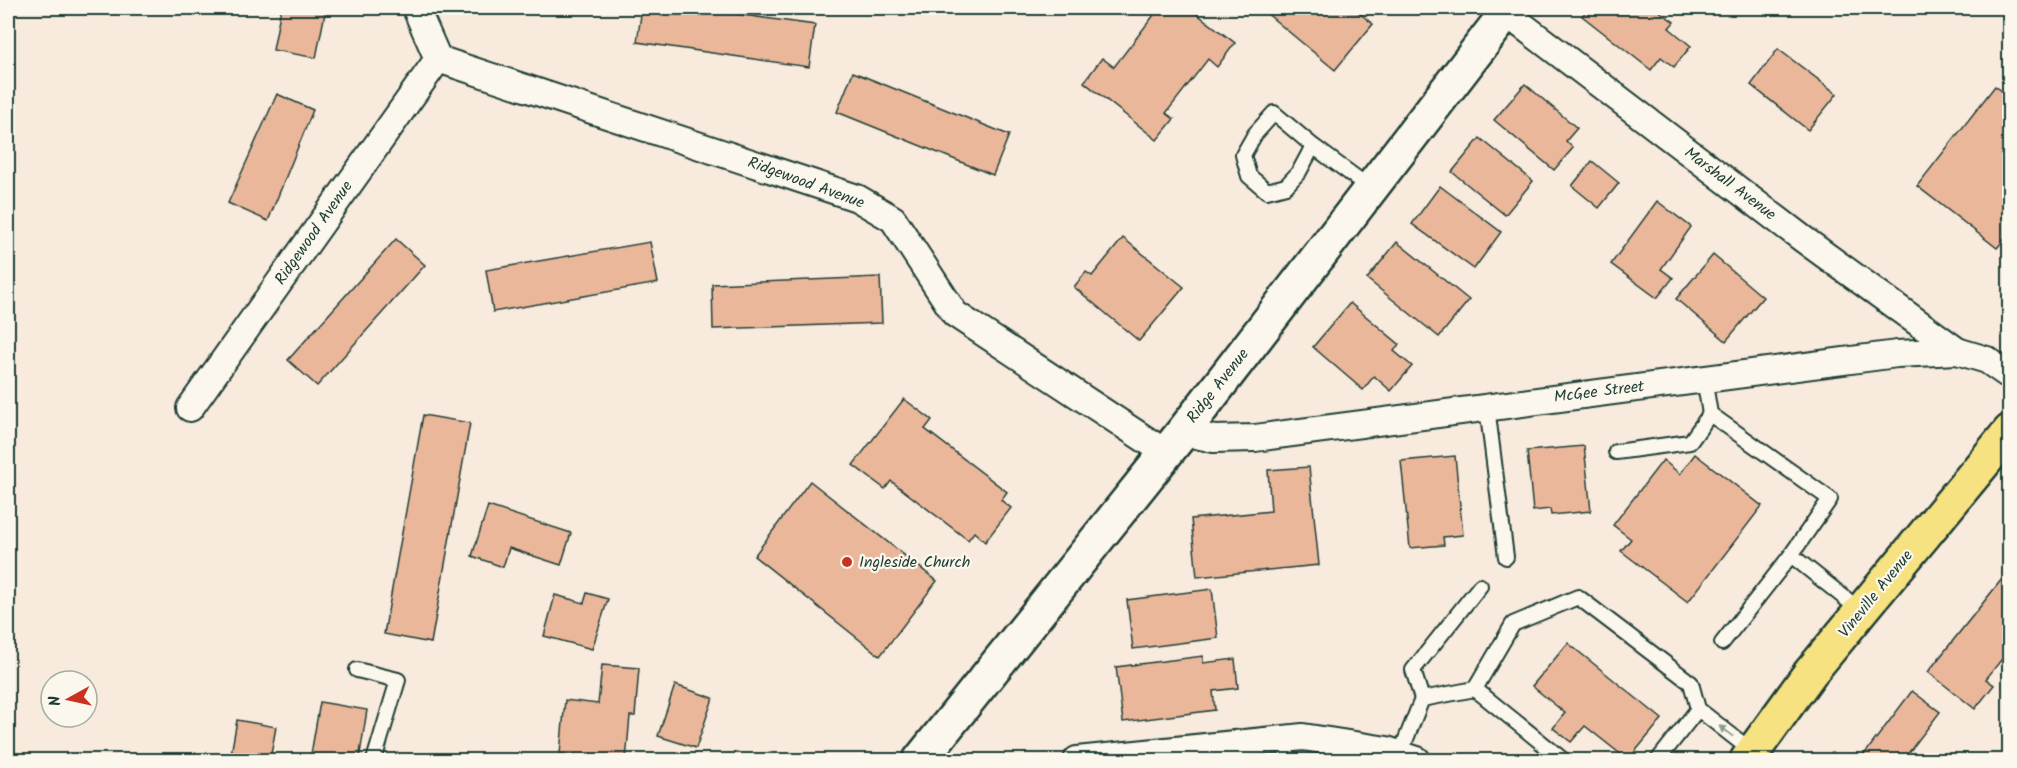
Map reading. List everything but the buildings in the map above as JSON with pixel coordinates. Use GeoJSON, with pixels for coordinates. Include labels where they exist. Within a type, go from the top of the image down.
{"type":"FeatureCollection","features":[{"type":"Feature","properties":{"kind":"main road","name":"Vineville Avenue"},"geometry":{"type":"LineString","coordinates":[[1750,756],[1810,673],[2010,431]]}},
{"type":"Feature","properties":{"kind":"street"},"geometry":{"type":"LineString","coordinates":[[417,8],[438,59]]}},
{"type":"Feature","properties":{"kind":"street","name":"Ridge Avenue"},"geometry":{"type":"LineString","coordinates":[[920,760],[1174,442],[1508,10]]}},
{"type":"Feature","properties":{"kind":"street","name":"Marshall Avenue"},"geometry":{"type":"LineString","coordinates":[[1508,10],[1803,239],[1957,351]]}},
{"type":"Feature","properties":{"kind":"street","name":"Ridgewood Avenue"},"geometry":{"type":"LineString","coordinates":[[190,408],[438,59],[857,198],[893,219],[954,314],[1174,442]]}},
{"type":"Feature","properties":{"kind":"street","name":"McGee Street"},"geometry":{"type":"LineString","coordinates":[[1174,442],[1254,438],[1897,354],[1957,351],[1987,360],[2010,376]]}},
{"type":"Feature","properties":{"kind":"street"},"geometry":{"type":"LineString","coordinates":[[1077,760],[1287,750],[1303,737],[1387,750],[1408,758]]}},
{"type":"Feature","properties":{"kind":"lane"},"geometry":{"type":"LineString","coordinates":[[1313,146],[1299,172],[1286,186],[1267,191],[1249,177],[1243,155],[1255,134],[1274,113],[1313,146],[1370,188]]}},
{"type":"Feature","properties":{"kind":"lane"},"geometry":{"type":"LineString","coordinates":[[1616,452],[1690,442],[1710,414],[1704,378]]}},
{"type":"Feature","properties":{"kind":"lane"},"geometry":{"type":"LineString","coordinates":[[1487,407],[1506,557]]}},
{"type":"Feature","properties":{"kind":"lane"},"geometry":{"type":"LineString","coordinates":[[1710,414],[1830,499],[1791,555],[1722,643]]}},
{"type":"Feature","properties":{"kind":"lane"},"geometry":{"type":"LineString","coordinates":[[1791,555],[1861,611]]}},
{"type":"Feature","properties":{"kind":"lane"},"geometry":{"type":"LineString","coordinates":[[1408,758],[1422,699],[1413,670],[1480,586]]}},
{"type":"Feature","properties":{"kind":"lane"},"geometry":{"type":"LineString","coordinates":[[1422,699],[1475,689],[1513,624],[1578,597],[1690,683],[1698,709],[1750,756]]}},
{"type":"Feature","properties":{"kind":"lane"},"geometry":{"type":"LineString","coordinates":[[357,670],[398,680],[374,760]]}},
{"type":"Feature","properties":{"kind":"lane"},"geometry":{"type":"LineString","coordinates":[[1475,689],[1563,760]]}},
{"type":"Feature","properties":{"kind":"lane"},"geometry":{"type":"LineString","coordinates":[[1658,760],[1698,709]]}},
{"type":"Feature","properties":{"kind":"place","name":"Ingleside Church"},"geometry":{"type":"Point","coordinates":[847,562]}}]}
